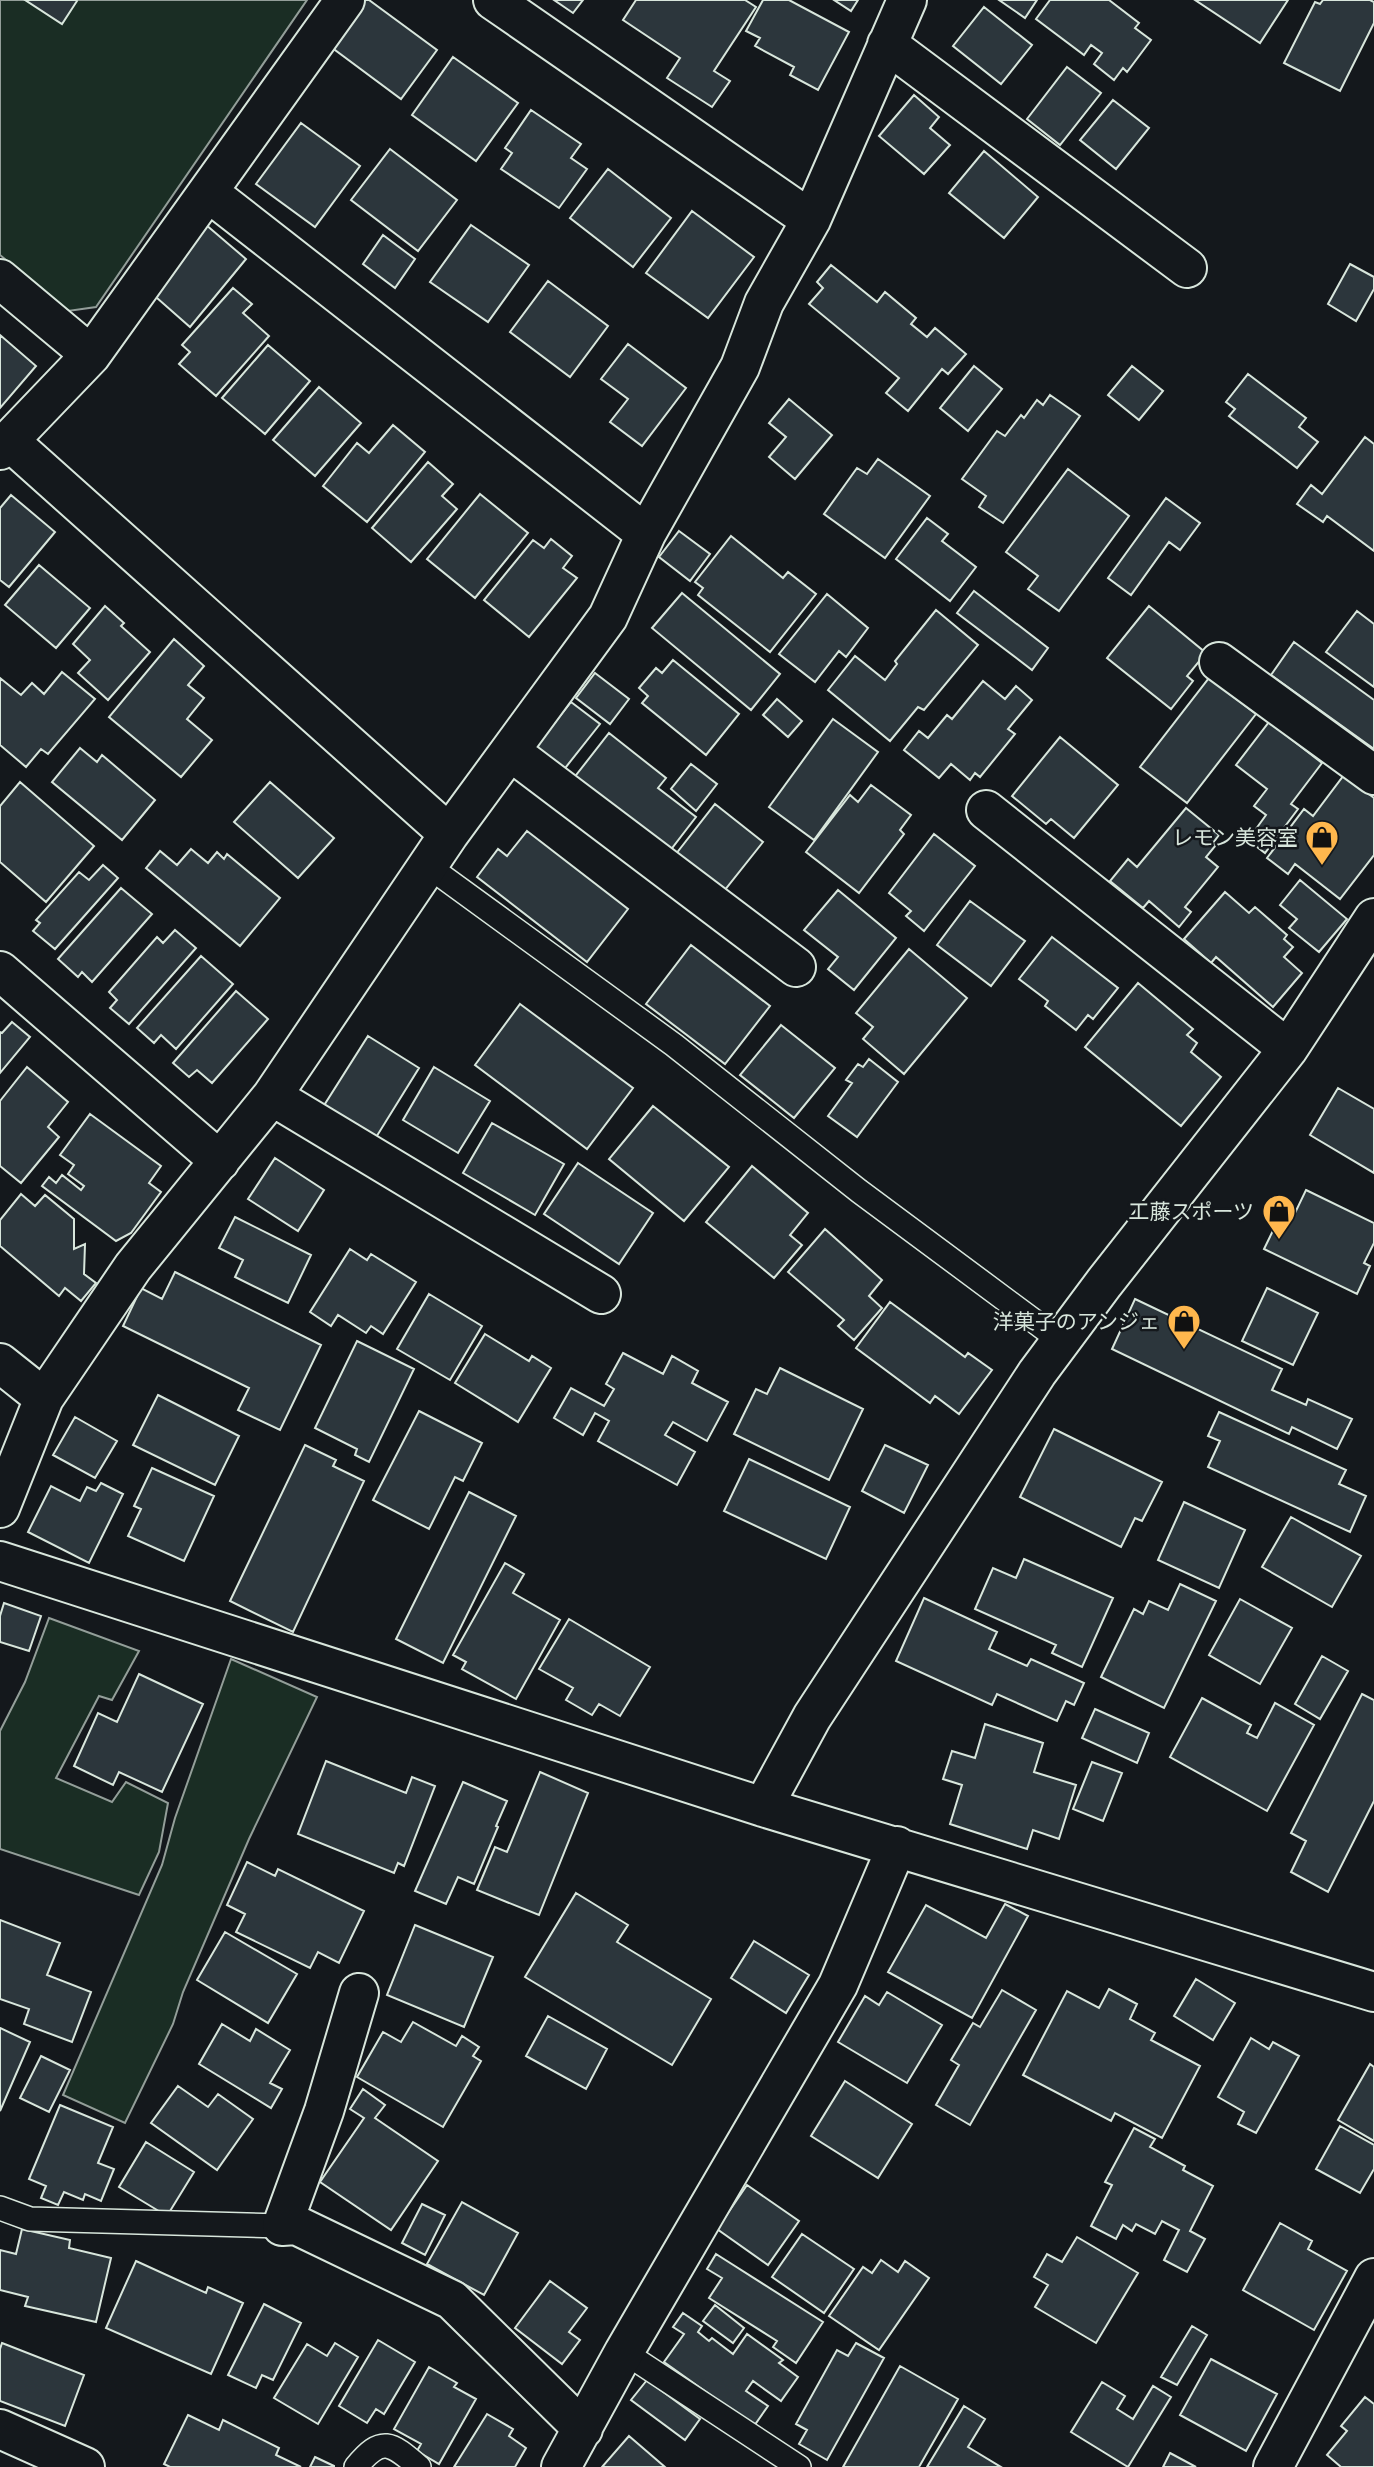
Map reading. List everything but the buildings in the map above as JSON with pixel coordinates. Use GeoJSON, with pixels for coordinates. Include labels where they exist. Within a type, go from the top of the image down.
{"type":"FeatureCollection","features":[{"type":"Feature","properties":{"kind":"street"},"geometry":{"type":"LineString","coordinates":[[345,0],[91,355],[4,445],[449,834]]}},
{"type":"Feature","properties":{"kind":"street"},"geometry":{"type":"LineString","coordinates":[[493,0],[810,220]]}},
{"type":"Feature","properties":{"kind":"street"},"geometry":{"type":"LineString","coordinates":[[0,1508],[44,1398],[133,1267],[272,1096],[449,834],[608,617],[646,534],[740,367],[764,303],[810,220],[907,0]]}},
{"type":"Feature","properties":{"kind":"street"},"geometry":{"type":"LineString","coordinates":[[887,44],[1187,268]]}},
{"type":"Feature","properties":{"kind":"street"},"geometry":{"type":"LineString","coordinates":[[208,192],[646,534]]}},
{"type":"Feature","properties":{"kind":"street"},"geometry":{"type":"LineString","coordinates":[[0,279],[91,355]]}},
{"type":"Feature","properties":{"kind":"street"},"geometry":{"type":"LineString","coordinates":[[1219,662],[1374,775]]}},
{"type":"Feature","properties":{"kind":"street"},"geometry":{"type":"LineString","coordinates":[[510,751],[796,967]]}},
{"type":"Feature","properties":{"kind":"street"},"geometry":{"type":"LineString","coordinates":[[986,810],[1288,1049]]}},
{"type":"Feature","properties":{"kind":"street"},"geometry":{"type":"LineString","coordinates":[[763,1807],[812,1717],[1037,1373],[1288,1049],[1374,918]]}},
{"type":"Feature","properties":{"kind":"street"},"geometry":{"type":"LineString","coordinates":[[0,971],[220,1161]]}},
{"type":"Feature","properties":{"kind":"street"},"geometry":{"type":"LineString","coordinates":[[272,1096],[601,1294]]}},
{"type":"Feature","properties":{"kind":"street"},"geometry":{"type":"LineString","coordinates":[[0,1363],[44,1398]]}},
{"type":"Feature","properties":{"kind":"street"},"geometry":{"type":"LineString","coordinates":[[0,1561],[763,1807],[1374,1992]]}},
{"type":"Feature","properties":{"kind":"street"},"geometry":{"type":"LineString","coordinates":[[561,2467],[624,2353],[838,1985],[897,1846]]}},
{"type":"Feature","properties":{"kind":"street"},"geometry":{"type":"LineString","coordinates":[[359,1993],[324,2111],[282,2226],[296,2225],[453,2300],[583,2429]]}},
{"type":"Feature","properties":{"kind":"street"},"geometry":{"type":"LineString","coordinates":[[1273,2467],[1374,2278]]}},
{"type":"Feature","properties":{"kind":"street"},"geometry":{"type":"LineString","coordinates":[[0,2429],[85,2467]]}},
{"type":"Feature","properties":{"kind":"lane"},"geometry":{"type":"LineString","coordinates":[[428,866],[674,1045],[859,1191],[1061,1341]]}},
{"type":"Feature","properties":{"kind":"lane"},"geometry":{"type":"LineString","coordinates":[[0,2208],[30,2219],[282,2226]]}},
{"type":"Feature","properties":{"kind":"lane"},"geometry":{"type":"LineString","coordinates":[[624,2353],[799,2467]]}},
{"type":"Feature","properties":{"kind":"lane"},"geometry":{"type":"LineString","coordinates":[[356,2467],[368,2452],[382,2446],[396,2447],[419,2467]]}},
{"type":"Feature","properties":{"kind":"green space"},"geometry":{"type":"Polygon","coordinates":[[[0,0],[307,0],[96,307],[68,311],[0,255],[0,0]]]}},
{"type":"Feature","properties":{"kind":"green space"},"geometry":{"type":"Polygon","coordinates":[[[49,1618],[139,1651],[112,1700],[99,1696],[56,1778],[112,1802],[126,1782],[168,1803],[159,1852],[139,1895],[0,1849],[0,1731],[25,1682],[49,1618]]]}},
{"type":"Feature","properties":{"kind":"green space"},"geometry":{"type":"Polygon","coordinates":[[[231,1659],[317,1697],[249,1839],[183,1992],[173,2024],[125,2123],[63,2095],[162,1865],[175,1818],[231,1659]]]}},
{"type":"Feature","properties":{"kind":"place","name":"レモン美容室"},"geometry":{"type":"Point","coordinates":[1322,867]}},
{"type":"Feature","properties":{"kind":"place","name":"工藤スポーツ"},"geometry":{"type":"Point","coordinates":[1279,1241]}},
{"type":"Feature","properties":{"kind":"place","name":"洋菓子のアンジェ"},"geometry":{"type":"Point","coordinates":[1184,1351]}}]}
